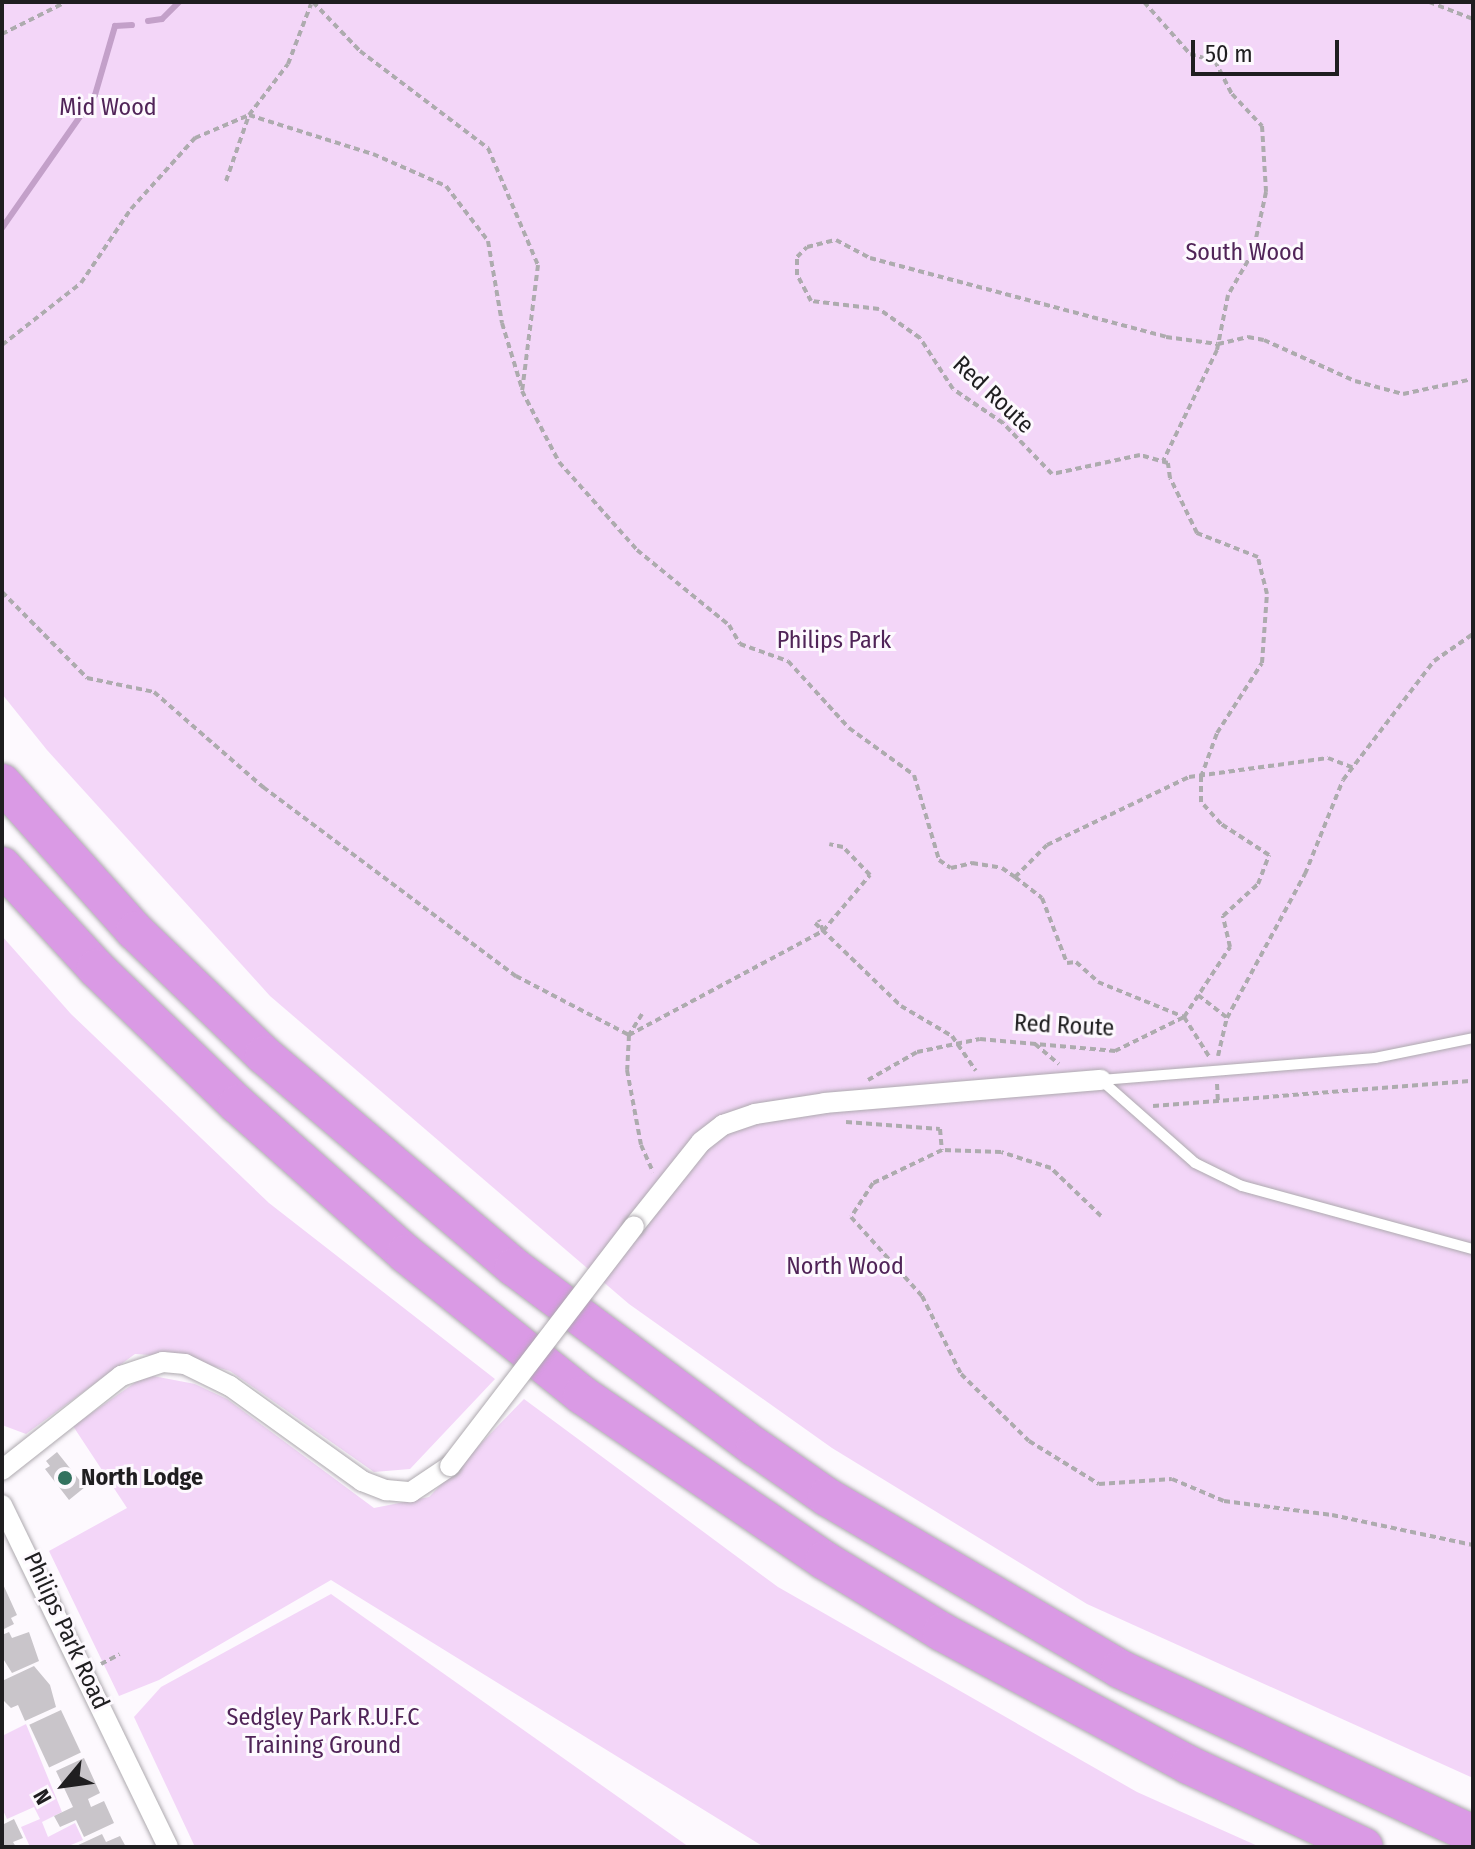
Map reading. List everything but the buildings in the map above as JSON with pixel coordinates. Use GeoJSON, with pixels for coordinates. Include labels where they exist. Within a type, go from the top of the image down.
{"type":"FeatureCollection","features":[{"type":"Feature","properties":{"kind":"highway"},"geometry":{"type":"LineString","coordinates":[[2,783],[135,931],[264,1055],[514,1267],[755,1447],[827,1497],[1120,1669],[1473,1834]]}},
{"type":"Feature","properties":{"kind":"highway"},"geometry":{"type":"LineString","coordinates":[[2,866],[96,968],[237,1104],[406,1254],[582,1395],[824,1560],[942,1632],[1189,1765],[1364,1847]]}},
{"type":"Feature","properties":{"kind":"street"},"geometry":{"type":"LineString","coordinates":[[2,1470],[121,1376],[163,1362],[185,1364],[230,1386],[362,1481],[386,1490],[411,1492],[431,1484],[450,1466],[660,1189],[723,1125],[755,1114],[853,1101],[1101,1080]]}},
{"type":"Feature","properties":{"kind":"street","name":"Philips Park Road"},"geometry":{"type":"LineString","coordinates":[[2,1505],[168,1847]]}},
{"type":"Feature","properties":{"kind":"lane"},"geometry":{"type":"LineString","coordinates":[[1101,1080],[1375,1058],[1473,1038]]}},
{"type":"Feature","properties":{"kind":"lane"},"geometry":{"type":"LineString","coordinates":[[1101,1080],[1195,1163],[1242,1186],[1473,1249]]}},
{"type":"Feature","properties":{"kind":"path"},"geometry":{"type":"LineString","coordinates":[[2,34],[66,2]]}},
{"type":"Feature","properties":{"kind":"path"},"geometry":{"type":"LineString","coordinates":[[1144,2],[1190,54],[1215,61],[1232,94],[1262,126],[1266,192],[1253,252],[1228,295],[1218,344],[1163,461],[1197,533],[1258,557],[1267,594],[1262,663],[1217,733],[1203,775],[1201,802],[1221,824],[1269,855],[1258,884],[1223,916],[1230,947],[1184,1017]]}},
{"type":"Feature","properties":{"kind":"path"},"geometry":{"type":"LineString","coordinates":[[1429,2],[1473,19]]}},
{"type":"Feature","properties":{"kind":"path"},"geometry":{"type":"LineString","coordinates":[[226,181],[249,115],[288,64],[311,3],[360,51],[488,148],[538,265],[522,391]]}},
{"type":"Feature","properties":{"kind":"path"},"geometry":{"type":"LineString","coordinates":[[2,345],[81,283],[131,209],[195,138],[249,115],[373,154],[446,186],[488,241],[502,323],[522,391],[559,462],[637,550],[729,625],[740,644],[788,661],[849,728],[914,775],[939,860],[951,868],[972,863],[1002,868],[1015,877],[1042,898],[1067,963],[1076,962],[1098,982],[1184,1017],[1216,1067],[1227,1018],[1305,874],[1352,767],[1434,661],[1473,634]]}},
{"type":"Feature","properties":{"kind":"path","name":"Red Route"},"geometry":{"type":"LineString","coordinates":[[1163,461],[1140,455],[1052,474],[1003,423],[953,389],[920,338],[879,309],[811,301],[797,275],[797,257],[807,247],[836,240],[870,258],[1166,337],[1218,344],[1248,337],[1264,340],[1355,381],[1403,394],[1473,379]]}},
{"type":"Feature","properties":{"kind":"path"},"geometry":{"type":"LineString","coordinates":[[2,592],[87,678],[154,692],[263,787],[516,976],[629,1035]]}},
{"type":"Feature","properties":{"kind":"path"},"geometry":{"type":"LineString","coordinates":[[1015,877],[1047,845],[1203,775],[1328,758],[1352,767]]}},
{"type":"Feature","properties":{"kind":"path"},"geometry":{"type":"LineString","coordinates":[[629,1035],[823,931],[870,875],[843,847],[829,844]]}},
{"type":"Feature","properties":{"kind":"path"},"geometry":{"type":"LineString","coordinates":[[817,922],[901,1006],[957,1043],[989,1090]]}},
{"type":"Feature","properties":{"kind":"path"},"geometry":{"type":"LineString","coordinates":[[1197,995],[1227,1018]]}},
{"type":"Feature","properties":{"kind":"path"},"geometry":{"type":"LineString","coordinates":[[642,1014],[629,1035],[627,1070],[641,1145],[660,1189]]}},
{"type":"Feature","properties":{"kind":"path","name":"Red Route"},"geometry":{"type":"LineString","coordinates":[[853,1101],[861,1084],[917,1052],[980,1039],[1115,1051],[1184,1017]]}},
{"type":"Feature","properties":{"kind":"path"},"geometry":{"type":"LineString","coordinates":[[1134,1107],[1473,1081]]}},
{"type":"Feature","properties":{"kind":"path"},"geometry":{"type":"LineString","coordinates":[[1217,1091],[1218,1102]]}},
{"type":"Feature","properties":{"kind":"path"},"geometry":{"type":"LineString","coordinates":[[853,1101],[846,1124],[940,1129],[942,1150]]}},
{"type":"Feature","properties":{"kind":"path"},"geometry":{"type":"LineString","coordinates":[[1101,1216],[1051,1168],[1001,1152],[942,1150],[873,1183],[851,1217],[922,1296],[961,1374],[1029,1441],[1099,1484],[1172,1479],[1224,1501],[1332,1515],[1473,1545]]}},
{"type":"Feature","properties":{"kind":"green space","name":"Philips Park"},"geometry":{"type":"Polygon","coordinates":[[[2,2],[1473,2],[1473,1778],[1087,1604],[832,1448],[629,1304],[270,996],[47,750],[2,694],[2,2]]]}},
{"type":"Feature","properties":{"kind":"green space"},"geometry":{"type":"Polygon","coordinates":[[[2,936],[71,1014],[269,1203],[495,1379],[410,1469],[374,1472],[230,1371],[181,1357],[135,1354],[26,1434],[2,1425],[2,936]]]}},
{"type":"Feature","properties":{"kind":"green space"},"geometry":{"type":"Polygon","coordinates":[[[153,1376],[195,1384],[227,1399],[374,1508],[429,1497],[524,1399],[778,1587],[1137,1792],[1260,1847],[764,1847],[331,1580],[159,1680],[119,1696],[49,1551],[127,1508],[73,1426],[136,1382],[153,1376]]]}},
{"type":"Feature","properties":{"kind":"green space","name":"Sedgley Park R.U.F.C Training Ground"},"geometry":{"type":"Polygon","coordinates":[[[331,1594],[689,1847],[195,1847],[134,1717],[161,1687],[331,1594]]]}},
{"type":"Feature","properties":{"kind":"green space"},"geometry":{"type":"Polygon","coordinates":[[[26,1724],[62,1812],[42,1822],[48,1837],[75,1823],[83,1840],[66,1847],[30,1847],[21,1827],[40,1819],[34,1807],[7,1819],[2,1808],[2,1736],[26,1724]]]}},
{"type":"Feature","properties":{"kind":"waterway"},"geometry":{"type":"LineString","coordinates":[[148,21],[162,19],[179,2]]}},
{"type":"Feature","properties":{"kind":"waterway"},"geometry":{"type":"LineString","coordinates":[[2,228],[95,95],[115,26],[132,25]]}},
{"type":"Feature","properties":{"kind":"place","name":"North Lodge"},"geometry":{"type":"Point","coordinates":[65,1478]}},
{"type":"Feature","properties":{"kind":"park label","name":"Mid Wood"},"geometry":{"type":"Point","coordinates":[108,108]}},
{"type":"Feature","properties":{"kind":"park label","name":"South Wood"},"geometry":{"type":"Point","coordinates":[1245,253]}},
{"type":"Feature","properties":{"kind":"park label","name":"North Wood"},"geometry":{"type":"Point","coordinates":[845,1267]}}]}
